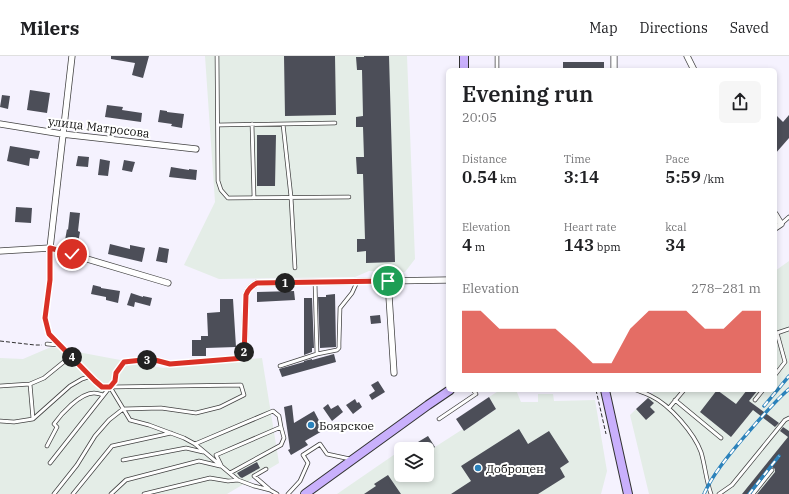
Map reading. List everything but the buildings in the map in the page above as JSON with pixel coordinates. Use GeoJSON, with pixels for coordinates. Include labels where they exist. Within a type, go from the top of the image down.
{"type":"FeatureCollection","features":[{"type":"Feature","properties":{"kind":"main road"},"geometry":{"type":"LineString","coordinates":[[464,56],[464,68]]}},
{"type":"Feature","properties":{"kind":"main road"},"geometry":{"type":"LineString","coordinates":[[428,405],[446,386]]}},
{"type":"Feature","properties":{"kind":"main road"},"geometry":{"type":"LineString","coordinates":[[305,494],[447,392]]}},
{"type":"Feature","properties":{"kind":"main road"},"geometry":{"type":"LineString","coordinates":[[605,392],[628,494]]}},
{"type":"Feature","properties":{"kind":"street"},"geometry":{"type":"LineString","coordinates":[[50,248],[72,56]]}},
{"type":"Feature","properties":{"kind":"street"},"geometry":{"type":"LineString","coordinates":[[614,56],[614,68]]}},
{"type":"Feature","properties":{"kind":"street"},"geometry":{"type":"LineString","coordinates":[[687,56],[693,68]]}},
{"type":"Feature","properties":{"kind":"street","name":"улица Матросова"},"geometry":{"type":"LineString","coordinates":[[0,124],[62,134],[196,149]]}},
{"type":"Feature","properties":{"kind":"street"},"geometry":{"type":"LineString","coordinates":[[777,217],[781,224],[777,227]]}},
{"type":"Feature","properties":{"kind":"street"},"geometry":{"type":"LineString","coordinates":[[0,250],[50,248],[168,283]]}},
{"type":"Feature","properties":{"kind":"street"},"geometry":{"type":"LineString","coordinates":[[244,358],[246,295],[248,290],[257,283],[446,280]]}},
{"type":"Feature","properties":{"kind":"street"},"geometry":{"type":"LineString","coordinates":[[388,281],[394,373]]}},
{"type":"Feature","properties":{"kind":"lane"},"geometry":{"type":"LineString","coordinates":[[217,56],[218,181],[220,190],[228,198],[349,197]]}},
{"type":"Feature","properties":{"kind":"lane"},"geometry":{"type":"LineString","coordinates":[[497,56],[497,68]]}},
{"type":"Feature","properties":{"kind":"lane"},"geometry":{"type":"LineString","coordinates":[[218,125],[335,123]]}},
{"type":"Feature","properties":{"kind":"lane"},"geometry":{"type":"LineString","coordinates":[[252,124],[254,197]]}},
{"type":"Feature","properties":{"kind":"lane"},"geometry":{"type":"LineString","coordinates":[[283,124],[291,197],[295,268]]}},
{"type":"Feature","properties":{"kind":"lane"},"geometry":{"type":"LineString","coordinates":[[781,224],[789,217]]}},
{"type":"Feature","properties":{"kind":"lane"},"geometry":{"type":"LineString","coordinates":[[315,282],[317,354]]}},
{"type":"Feature","properties":{"kind":"lane"},"geometry":{"type":"LineString","coordinates":[[280,366],[317,354],[337,350],[339,348],[340,308],[352,293],[357,282]]}},
{"type":"Feature","properties":{"kind":"lane"},"geometry":{"type":"LineString","coordinates":[[777,333],[789,330]]}},
{"type":"Feature","properties":{"kind":"lane"},"geometry":{"type":"LineString","coordinates":[[777,336],[785,362],[777,372]]}},
{"type":"Feature","properties":{"kind":"lane"},"geometry":{"type":"LineString","coordinates":[[47,344],[59,345],[102,387],[241,385],[244,395],[220,407],[196,413],[161,408],[123,409],[109,420],[95,436],[77,465],[54,494]]}},
{"type":"Feature","properties":{"kind":"lane"},"geometry":{"type":"LineString","coordinates":[[0,386],[30,384],[44,378],[71,356]]}},
{"type":"Feature","properties":{"kind":"lane"},"geometry":{"type":"LineString","coordinates":[[50,462],[115,381],[116,373],[124,362],[151,359],[170,364],[244,358]]}},
{"type":"Feature","properties":{"kind":"lane"},"geometry":{"type":"LineString","coordinates":[[0,421],[14,422],[33,419],[70,386],[91,376]]}},
{"type":"Feature","properties":{"kind":"lane"},"geometry":{"type":"LineString","coordinates":[[30,384],[33,419]]}},
{"type":"Feature","properties":{"kind":"lane"},"geometry":{"type":"LineString","coordinates":[[110,387],[130,420],[149,425],[184,438],[195,444],[238,480],[270,490]]}},
{"type":"Feature","properties":{"kind":"lane"},"geometry":{"type":"LineString","coordinates":[[439,419],[476,394],[474,392]]}},
{"type":"Feature","properties":{"kind":"lane"},"geometry":{"type":"LineString","coordinates":[[643,392],[669,408],[688,428],[701,452],[711,494]]}},
{"type":"Feature","properties":{"kind":"lane"},"geometry":{"type":"LineString","coordinates":[[669,408],[682,392]]}},
{"type":"Feature","properties":{"kind":"lane"},"geometry":{"type":"LineString","coordinates":[[755,400],[761,392]]}},
{"type":"Feature","properties":{"kind":"lane"},"geometry":{"type":"LineString","coordinates":[[47,446],[57,427],[54,424],[59,417],[75,402],[86,394],[94,393],[103,395]]}},
{"type":"Feature","properties":{"kind":"lane"},"geometry":{"type":"LineString","coordinates":[[675,400],[721,438]]}},
{"type":"Feature","properties":{"kind":"lane"},"geometry":{"type":"LineString","coordinates":[[195,444],[273,411],[279,416],[280,427],[284,438],[281,445],[230,473]]}},
{"type":"Feature","properties":{"kind":"lane"},"geometry":{"type":"LineString","coordinates":[[719,494],[732,486],[785,420],[789,418]]}},
{"type":"Feature","properties":{"kind":"lane"},"geometry":{"type":"LineString","coordinates":[[222,466],[216,455],[280,427]]}},
{"type":"Feature","properties":{"kind":"lane"},"geometry":{"type":"LineString","coordinates":[[73,494],[112,446],[171,433]]}},
{"type":"Feature","properties":{"kind":"lane"},"geometry":{"type":"LineString","coordinates":[[288,494],[300,481],[308,463],[303,455],[320,444],[327,454],[352,460]]}},
{"type":"Feature","properties":{"kind":"lane"},"geometry":{"type":"LineString","coordinates":[[123,460],[186,448],[205,452]]}},
{"type":"Feature","properties":{"kind":"lane"},"geometry":{"type":"LineString","coordinates":[[111,494],[126,480],[199,461],[222,466]]}},
{"type":"Feature","properties":{"kind":"lane"},"geometry":{"type":"LineString","coordinates":[[266,469],[254,476],[277,494]]}},
{"type":"Feature","properties":{"kind":"lane"},"geometry":{"type":"LineString","coordinates":[[753,494],[772,470]]}},
{"type":"Feature","properties":{"kind":"lane"},"geometry":{"type":"LineString","coordinates":[[144,494],[210,478],[228,481],[238,480]]}},
{"type":"Feature","properties":{"kind":"path"},"geometry":{"type":"LineString","coordinates":[[50,248],[50,280],[45,318],[49,334],[59,345]]}},
{"type":"Feature","properties":{"kind":"path"},"geometry":{"type":"LineString","coordinates":[[0,341],[35,345],[47,344]]}},
{"type":"Feature","properties":{"kind":"shaded area"},"geometry":{"type":"Polygon","coordinates":[[[205,56],[407,56],[415,259],[405,272],[369,271],[355,277],[219,279],[184,265],[215,202],[205,56]]]}},
{"type":"Feature","properties":{"kind":"shaded area"},"geometry":{"type":"Polygon","coordinates":[[[789,261],[789,494],[649,494],[630,415],[654,392],[777,392],[777,270],[789,261]]]}},
{"type":"Feature","properties":{"kind":"shaded area"},"geometry":{"type":"Polygon","coordinates":[[[51,347],[163,368],[262,358],[279,463],[227,494],[0,494],[0,358],[23,359],[51,347]]]}},
{"type":"Feature","properties":{"kind":"shaded area"},"geometry":{"type":"Polygon","coordinates":[[[497,392],[517,392],[521,402],[538,402],[538,394],[553,394],[554,401],[595,400],[607,471],[601,494],[337,494],[394,455],[394,482],[434,482],[434,445],[435,447],[463,429],[464,431],[496,409],[489,397],[497,392]]]}},
{"type":"Feature","properties":{"kind":"shaded area"},"geometry":{"type":"Polygon","coordinates":[[[428,436],[432,442],[418,442],[428,436]]]}},
{"type":"Feature","properties":{"kind":"railway"},"geometry":{"type":"LineString","coordinates":[[777,390],[789,376]]}},
{"type":"Feature","properties":{"kind":"railway"},"geometry":{"type":"LineString","coordinates":[[704,494],[717,471],[728,456],[766,412],[789,389]]}},
{"type":"Feature","properties":{"kind":"railway"},"geometry":{"type":"LineString","coordinates":[[764,406],[776,392]]}},
{"type":"Feature","properties":{"kind":"railway"},"geometry":{"type":"LineString","coordinates":[[749,494],[779,456]]}},
{"type":"Feature","properties":{"kind":"place","name":"Боярское"},"geometry":{"type":"Point","coordinates":[311,425]}},
{"type":"Feature","properties":{"kind":"place","name":"Доброцен"},"geometry":{"type":"Point","coordinates":[478,468]}},
{"type":"Feature","properties":{"kind":"route"},"geometry":{"type":"LineString","coordinates":[[72,254],[50,248],[50,280],[45,318],[49,334],[102,387],[110,387],[115,381],[116,373],[124,362],[151,359],[170,364],[244,358],[246,295],[248,290],[257,283],[388,281]]}}]}
